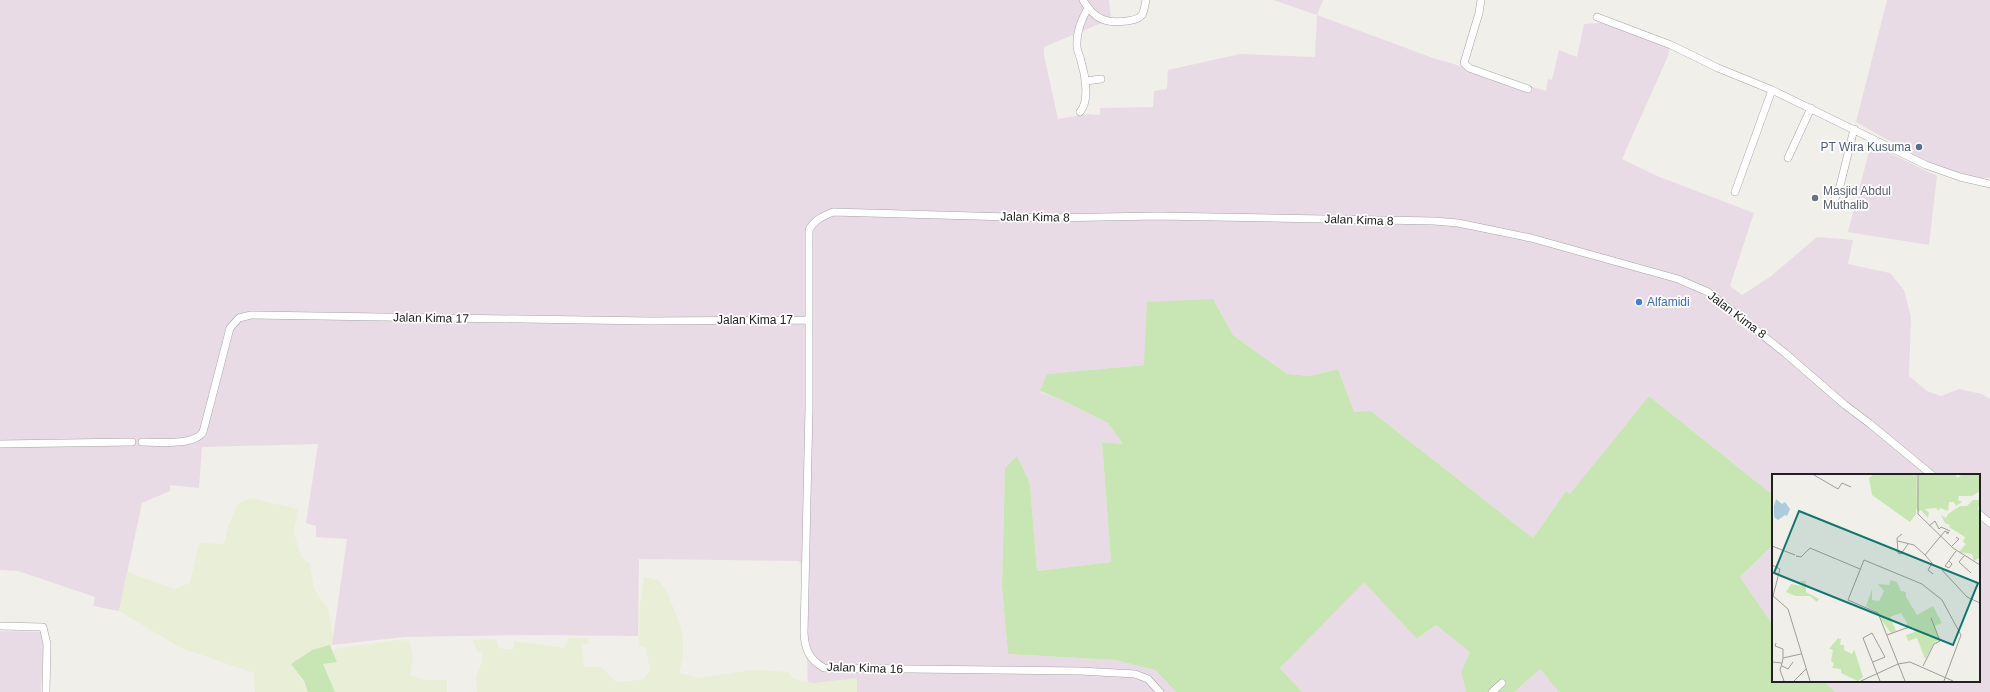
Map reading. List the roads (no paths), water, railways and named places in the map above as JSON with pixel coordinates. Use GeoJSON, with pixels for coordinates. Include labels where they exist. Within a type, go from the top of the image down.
{"type":"FeatureCollection","features":[{"type":"Feature","properties":{"kind":"street"},"geometry":{"type":"LineString","coordinates":[[1083,0],[1088,8],[1106,21],[1135,20],[1142,15],[1146,0]]}},
{"type":"Feature","properties":{"kind":"street"},"geometry":{"type":"LineString","coordinates":[[1481,0],[1479,13],[1464,63],[1468,68],[1528,89]]}},
{"type":"Feature","properties":{"kind":"street"},"geometry":{"type":"LineString","coordinates":[[1080,112],[1084,104],[1086,80],[1077,47],[1078,27],[1088,8]]}},
{"type":"Feature","properties":{"kind":"street"},"geometry":{"type":"LineString","coordinates":[[1597,17],[1671,44],[1718,68],[1811,108],[1940,171],[1990,184]]}},
{"type":"Feature","properties":{"kind":"street"},"geometry":{"type":"LineString","coordinates":[[1086,80],[1101,79]]}},
{"type":"Feature","properties":{"kind":"street"},"geometry":{"type":"LineString","coordinates":[[1735,192],[1772,90]]}},
{"type":"Feature","properties":{"kind":"street"},"geometry":{"type":"LineString","coordinates":[[1788,158],[1811,108]]}},
{"type":"Feature","properties":{"kind":"street"},"geometry":{"type":"LineString","coordinates":[[1832,206],[1840,186],[1854,129]]}},
{"type":"Feature","properties":{"kind":"street","name":"Jalan Kima 8"},"geometry":{"type":"LineString","coordinates":[[808,320],[809,230],[812,224],[818,219],[833,212],[1046,218],[1158,216],[1298,218],[1378,222],[1458,222],[1584,252],[1678,279],[1708,292],[1785,353],[1844,405],[1869,423],[1931,474]]}},
{"type":"Feature","properties":{"kind":"street","name":"Jalan Kima 17"},"geometry":{"type":"LineString","coordinates":[[142,442],[187,441],[201,436],[230,328],[239,318],[251,316],[650,321],[808,320]]}},
{"type":"Feature","properties":{"kind":"street","name":"Jalan Kima 16"},"geometry":{"type":"LineString","coordinates":[[808,320],[809,408],[804,633],[805,645],[814,662],[824,668],[1080,671],[1135,674],[1148,679],[1160,692]]}},
{"type":"Feature","properties":{"kind":"street"},"geometry":{"type":"LineString","coordinates":[[0,444],[132,442]]}},
{"type":"Feature","properties":{"kind":"street"},"geometry":{"type":"LineString","coordinates":[[1980,515],[1990,523]]}},
{"type":"Feature","properties":{"kind":"street"},"geometry":{"type":"LineString","coordinates":[[0,626],[43,627],[47,644],[46,692]]}},
{"type":"Feature","properties":{"kind":"street"},"geometry":{"type":"LineString","coordinates":[[1492,692],[1502,683]]}},
{"type":"Feature","properties":{"kind":"place","name":"PT Wira Kusuma"},"geometry":{"type":"Point","coordinates":[1919,147]}},
{"type":"Feature","properties":{"kind":"place","name":"Masjid Abdul Muthalib"},"geometry":{"type":"Point","coordinates":[1815,198]}},
{"type":"Feature","properties":{"kind":"place","name":"Alfamidi"},"geometry":{"type":"Point","coordinates":[1639,302]}}]}
